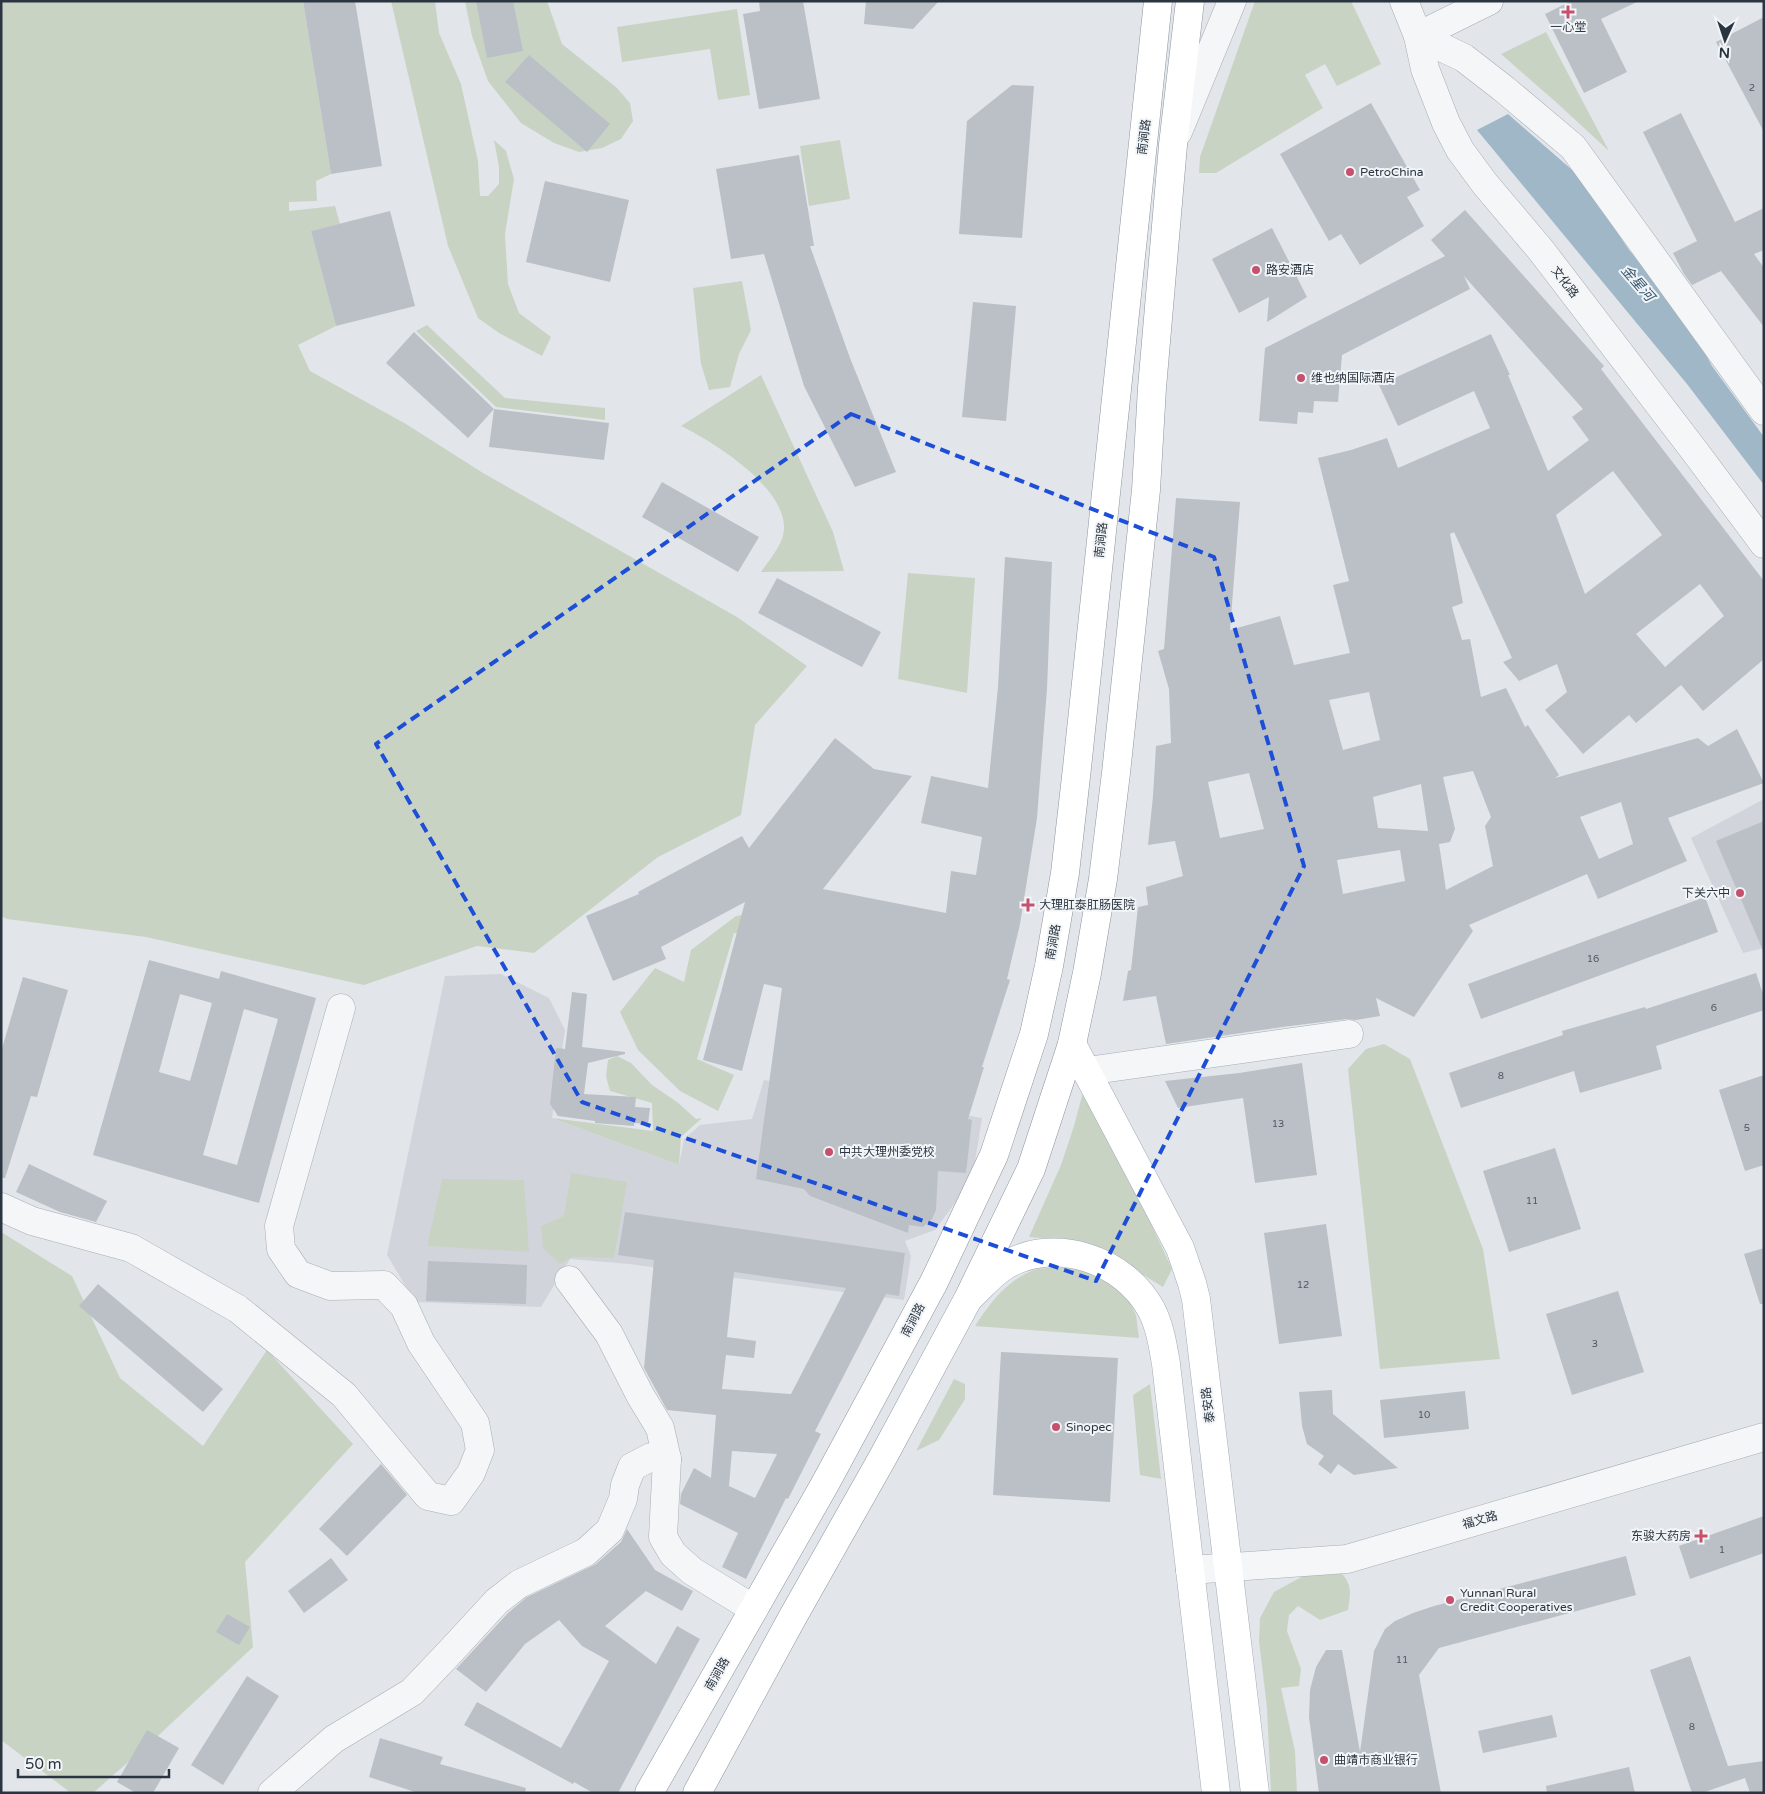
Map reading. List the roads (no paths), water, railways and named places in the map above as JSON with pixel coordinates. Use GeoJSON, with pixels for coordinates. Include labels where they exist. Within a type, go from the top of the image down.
{"type":"FeatureCollection","features":[{"type":"Feature","properties":{"kind":"main road","name":"南涧路"},"geometry":{"type":"LineString","coordinates":[[649,1793],[825,1484],[942,1264],[994,1155],[1034,1034],[1049,966],[1063,883],[1077,768],[1158,1]]}},
{"type":"Feature","properties":{"kind":"main road"},"geometry":{"type":"LineString","coordinates":[[697,1793],[791,1620],[884,1457],[968,1299],[1031,1169],[1072,1044],[1087,973],[1103,879],[1116,773],[1146,490],[1153,378],[1173,145],[1190,1]]}},
{"type":"Feature","properties":{"kind":"main road"},"geometry":{"type":"LineString","coordinates":[[1186,39],[1199,1]]}},
{"type":"Feature","properties":{"kind":"main road","name":"泰安路"},"geometry":{"type":"LineString","coordinates":[[1072,1044],[1180,1248],[1196,1299],[1255,1793]]}},
{"type":"Feature","properties":{"kind":"main road"},"geometry":{"type":"LineString","coordinates":[[968,1299],[989,1278],[1007,1265],[1033,1254],[1053,1253],[1078,1255],[1099,1261],[1117,1271],[1138,1291],[1152,1310],[1162,1342],[1216,1793]]}},
{"type":"Feature","properties":{"kind":"street"},"geometry":{"type":"LineString","coordinates":[[1173,145],[1232,1]]}},
{"type":"Feature","properties":{"kind":"street","name":"文化路"},"geometry":{"type":"LineString","coordinates":[[1404,1],[1418,36],[1425,69],[1446,123],[1460,150],[1485,184],[1551,264],[1699,456],[1764,544]]}},
{"type":"Feature","properties":{"kind":"street"},"geometry":{"type":"LineString","coordinates":[[1418,36],[1489,1]]}},
{"type":"Feature","properties":{"kind":"street"},"geometry":{"type":"LineString","coordinates":[[1418,36],[1464,58],[1573,147],[1764,411]]}},
{"type":"Feature","properties":{"kind":"street"},"geometry":{"type":"LineString","coordinates":[[1,1207],[32,1221],[131,1248],[238,1309],[344,1395],[428,1496],[451,1501],[471,1474],[480,1450],[475,1423],[421,1343],[404,1306],[384,1285],[330,1286],[298,1274],[281,1249],[280,1226],[341,1008]]}},
{"type":"Feature","properties":{"kind":"street"},"geometry":{"type":"LineString","coordinates":[[1087,1071],[1349,1034]]}},
{"type":"Feature","properties":{"kind":"street"},"geometry":{"type":"LineString","coordinates":[[569,1280],[609,1334],[640,1395],[660,1428],[667,1459],[663,1537],[673,1554],[692,1572],[754,1609]]}},
{"type":"Feature","properties":{"kind":"street","name":"福文路"},"geometry":{"type":"LineString","coordinates":[[1190,1570],[1348,1559],[1764,1437]]}},
{"type":"Feature","properties":{"kind":"street"},"geometry":{"type":"LineString","coordinates":[[272,1793],[334,1739],[412,1692],[497,1600],[519,1584],[586,1552],[610,1530],[623,1500],[625,1485],[632,1467],[651,1457],[667,1459]]}},
{"type":"Feature","properties":{"kind":"water","name":"金星河"},"geometry":{"type":"Polygon","coordinates":[[[1508,114],[1579,176],[1629,250],[1689,324],[1712,366],[1764,437],[1764,485],[1687,384],[1477,130],[1508,114]]]}},
{"type":"Feature","properties":{"kind":"place","name":"一心堂"},"geometry":{"type":"Point","coordinates":[1568,12]}},
{"type":"Feature","properties":{"kind":"place","name":"PetroChina"},"geometry":{"type":"Point","coordinates":[1350,172]}},
{"type":"Feature","properties":{"kind":"place","name":"路安酒店"},"geometry":{"type":"Point","coordinates":[1256,270]}},
{"type":"Feature","properties":{"kind":"place","name":"维也纳国际酒店"},"geometry":{"type":"Point","coordinates":[1301,378]}},
{"type":"Feature","properties":{"kind":"place","name":"下关六中"},"geometry":{"type":"Point","coordinates":[1740,893]}},
{"type":"Feature","properties":{"kind":"place","name":"大理肛泰肛肠医院"},"geometry":{"type":"Point","coordinates":[1028,905]}},
{"type":"Feature","properties":{"kind":"place","name":"中共大理州委党校"},"geometry":{"type":"Point","coordinates":[829,1152]}},
{"type":"Feature","properties":{"kind":"place","name":"Sinopec"},"geometry":{"type":"Point","coordinates":[1056,1427]}},
{"type":"Feature","properties":{"kind":"place","name":"东骏大药房"},"geometry":{"type":"Point","coordinates":[1701,1536]}},
{"type":"Feature","properties":{"kind":"place","name":"Yunnan Rural Credit Cooperatives"},"geometry":{"type":"Point","coordinates":[1450,1600]}},
{"type":"Feature","properties":{"kind":"place","name":"曲靖市商业银行"},"geometry":{"type":"Point","coordinates":[1324,1760]}}]}
